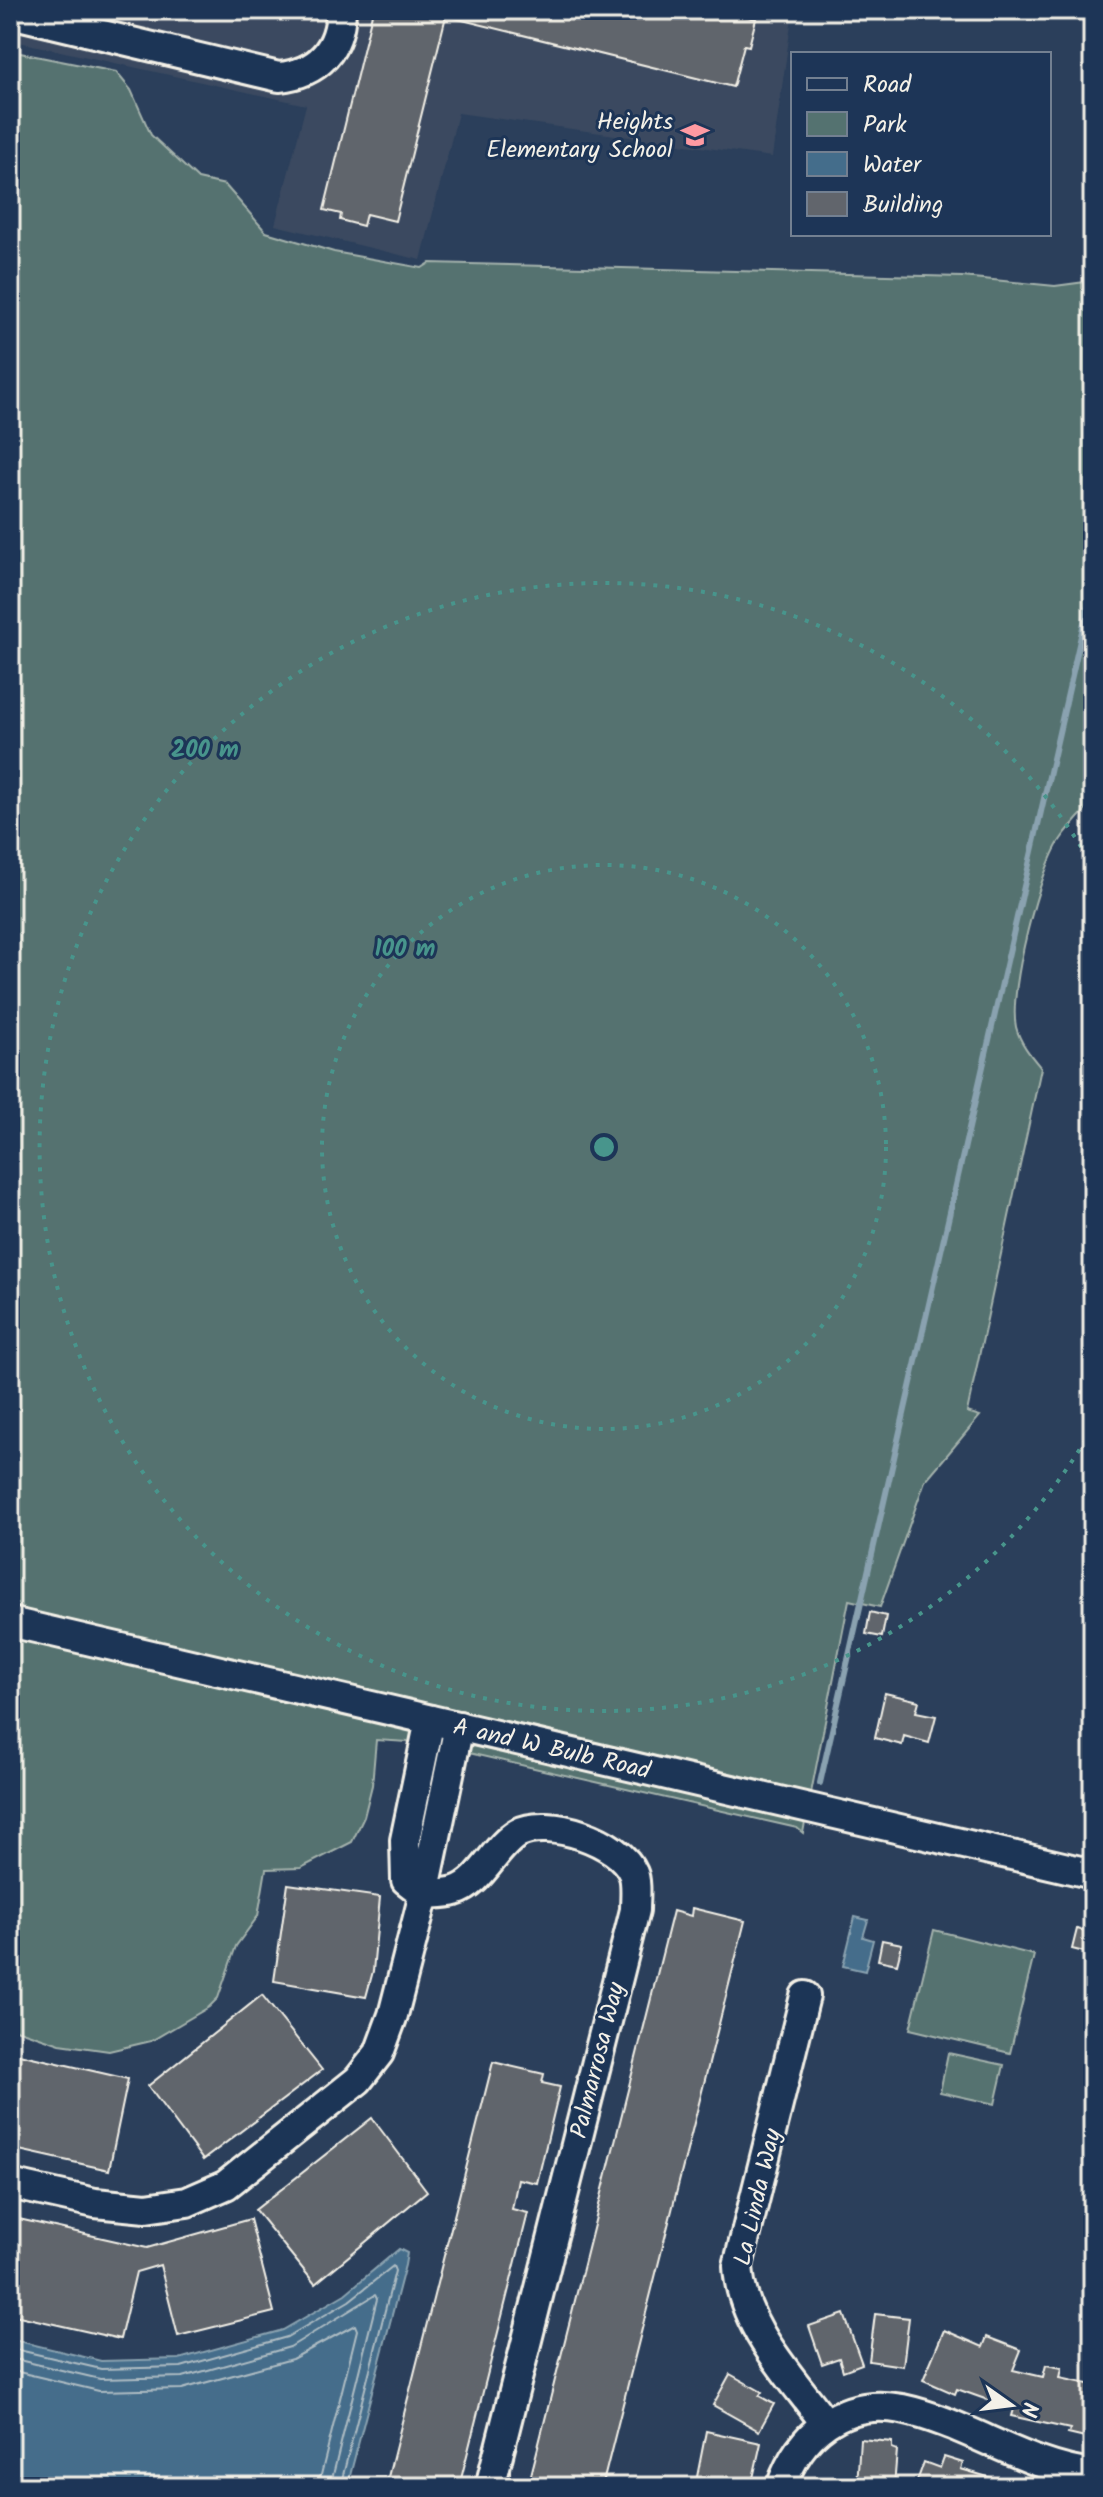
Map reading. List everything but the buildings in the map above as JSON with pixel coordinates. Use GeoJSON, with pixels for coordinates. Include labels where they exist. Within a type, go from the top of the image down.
{"type":"FeatureCollection","features":[{"type":"Feature","properties":{"kind":"street"},"geometry":{"type":"LineString","coordinates":[[10,13],[99,22],[288,76],[315,67],[330,53],[341,27],[341,10]]}},
{"type":"Feature","properties":{"kind":"street","name":"A and W Bulb Road"},"geometry":{"type":"LineString","coordinates":[[10,1622],[1093,1874]]}},
{"type":"Feature","properties":{"kind":"street"},"geometry":{"type":"LineString","coordinates":[[424,1894],[406,1880],[405,1840],[430,1720]]}},
{"type":"Feature","properties":{"kind":"street"},"geometry":{"type":"LineString","coordinates":[[10,2184],[95,2203],[146,2208],[187,2202],[226,2185],[358,2080],[379,2053],[393,2015],[424,1894],[459,1726]]}},
{"type":"Feature","properties":{"kind":"street"},"geometry":{"type":"LineString","coordinates":[[410,1815],[439,1820]]}},
{"type":"Feature","properties":{"kind":"street","name":"Palmarrosa Way"},"geometry":{"type":"LineString","coordinates":[[424,1894],[455,1891],[470,1883],[519,1833],[540,1829],[585,1835],[610,1846],[633,1873],[635,1910],[490,2487]]}},
{"type":"Feature","properties":{"kind":"street","name":"La Linda Way"},"geometry":{"type":"LineString","coordinates":[[805,1996],[738,2266],[739,2290],[749,2312],[825,2423]]}},
{"type":"Feature","properties":{"kind":"street"},"geometry":{"type":"LineString","coordinates":[[781,2487],[802,2443],[825,2423],[855,2411],[900,2408],[1028,2458],[1093,2475]]}},
{"type":"Feature","properties":{"kind":"shaded area","name":"Heights Elementary School"},"geometry":{"type":"Polygon","coordinates":[[[10,10],[793,10],[772,157],[458,113],[421,260],[275,225],[306,105],[10,40],[10,10]]]}},
{"type":"Feature","properties":{"kind":"green space"},"geometry":{"type":"Polygon","coordinates":[[[10,51],[116,72],[131,90],[151,135],[198,179],[225,185],[266,232],[334,252],[422,268],[430,263],[962,277],[1055,286],[1093,281],[1093,802],[1065,834],[1053,854],[1035,902],[1021,960],[1016,1027],[1023,1044],[1041,1068],[967,1412],[980,1416],[925,1481],[880,1607],[849,1600],[810,1798],[10,1612],[10,51]]]}},
{"type":"Feature","properties":{"kind":"green space"},"geometry":{"type":"Polygon","coordinates":[[[10,1635],[806,1817],[803,1833],[797,1828],[425,1743],[376,1740],[372,1785],[364,1817],[352,1842],[301,1868],[266,1869],[258,1916],[236,1946],[218,1998],[209,2007],[151,2041],[109,2051],[60,2044],[10,2027],[10,1635]]]}},
{"type":"Feature","properties":{"kind":"green space"},"geometry":{"type":"Polygon","coordinates":[[[934,1930],[1034,1955],[1010,2053],[910,2029],[934,1930]]]}},
{"type":"Feature","properties":{"kind":"green space"},"geometry":{"type":"Polygon","coordinates":[[[948,2053],[1004,2065],[995,2104],[940,2092],[948,2053]]]}},
{"type":"Feature","properties":{"kind":"water"},"geometry":{"type":"Polygon","coordinates":[[[855,1917],[868,1920],[863,1937],[873,1940],[865,1971],[843,1966],[855,1917]]]}},
{"type":"Feature","properties":{"kind":"water"},"geometry":{"type":"Polygon","coordinates":[[[399,2249],[407,2253],[405,2265],[347,2487],[10,2487],[10,2339],[101,2361],[179,2359],[283,2330],[345,2294],[399,2249]]]}},
{"type":"Feature","properties":{"kind":"waterway"},"geometry":{"type":"LineString","coordinates":[[820,1783],[1093,583]]}},
{"type":"Feature","properties":{"kind":"place","name":"Heights Elementary School"},"geometry":{"type":"Point","coordinates":[695,135]}}]}
